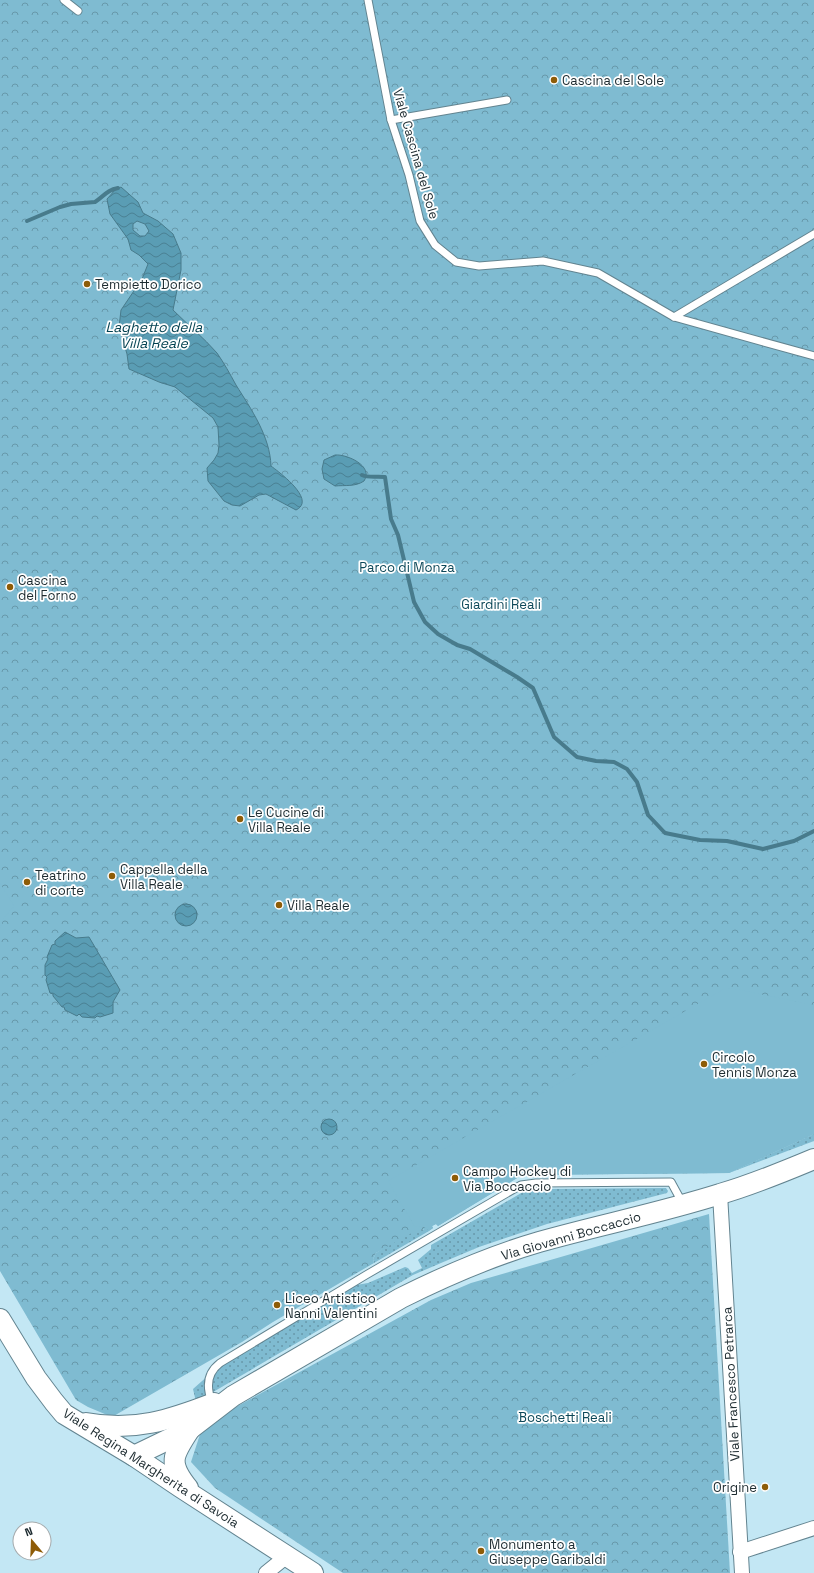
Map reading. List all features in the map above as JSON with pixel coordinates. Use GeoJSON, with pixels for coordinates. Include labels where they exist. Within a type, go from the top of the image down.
{"type":"FeatureCollection","features":[{"type":"Feature","properties":{"kind":"main road","name":"Via Giovanni Boccaccio"},"geometry":{"type":"LineString","coordinates":[[134,1456],[190,1429],[233,1396],[401,1298],[445,1277],[471,1266],[537,1243],[720,1194],[770,1177],[814,1159]]}},
{"type":"Feature","properties":{"kind":"main road","name":"Viale Regina Margherita di Savoia"},"geometry":{"type":"LineString","coordinates":[[0,1319],[36,1378],[64,1414],[134,1456],[313,1573]]}},
{"type":"Feature","properties":{"kind":"main road","name":"Via Giovanni Boccaccio"},"geometry":{"type":"LineString","coordinates":[[64,1414],[85,1422],[118,1427],[140,1426],[172,1417],[233,1396]]}},
{"type":"Feature","properties":{"kind":"main road"},"geometry":{"type":"LineString","coordinates":[[64,1414],[85,1437],[110,1456],[149,1481],[188,1492]]}},
{"type":"Feature","properties":{"kind":"main road"},"geometry":{"type":"LineString","coordinates":[[134,1456],[172,1417]]}},
{"type":"Feature","properties":{"kind":"main road","name":"Via Giovanni Boccaccio"},"geometry":{"type":"LineString","coordinates":[[188,1492],[174,1466],[175,1453],[190,1429]]}},
{"type":"Feature","properties":{"kind":"street","name":"Viale Francesco Petrarca"},"geometry":{"type":"LineString","coordinates":[[720,1194],[742,1573]]}},
{"type":"Feature","properties":{"kind":"street"},"geometry":{"type":"LineString","coordinates":[[740,1552],[814,1528]]}},
{"type":"Feature","properties":{"kind":"street"},"geometry":{"type":"LineString","coordinates":[[266,1573],[287,1556]]}},
{"type":"Feature","properties":{"kind":"lane"},"geometry":{"type":"LineString","coordinates":[[64,0],[78,10]]}},
{"type":"Feature","properties":{"kind":"lane","name":"Viale Cascina del Sole"},"geometry":{"type":"LineString","coordinates":[[368,0],[391,120],[409,175],[420,221],[435,244],[456,262],[479,266],[543,261],[598,273],[674,317],[814,356]]}},
{"type":"Feature","properties":{"kind":"lane"},"geometry":{"type":"LineString","coordinates":[[391,120],[507,100]]}},
{"type":"Feature","properties":{"kind":"lane"},"geometry":{"type":"LineString","coordinates":[[674,317],[814,234]]}},
{"type":"Feature","properties":{"kind":"lane"},"geometry":{"type":"LineString","coordinates":[[212,1404],[208,1382],[214,1368],[220,1363],[366,1275],[521,1185],[536,1183],[671,1182],[683,1204]]}},
{"type":"Feature","properties":{"kind":"green space","name":"Giardini Reali"},"geometry":{"type":"Polygon","coordinates":[[[0,0],[814,0],[814,1134],[729,1173],[522,1175],[438,1226],[436,1224],[432,1226],[433,1228],[427,1232],[423,1229],[417,1230],[376,1253],[373,1259],[374,1263],[273,1322],[242,1342],[112,1417],[88,1407],[76,1400],[0,1271],[0,0]]]}},
{"type":"Feature","properties":{"kind":"green space"},"geometry":{"type":"Polygon","coordinates":[[[0,883],[14,906],[4,918],[0,928],[0,883]]]}},
{"type":"Feature","properties":{"kind":"green space","name":"Circolo Tennis Monza"},"geometry":{"type":"Polygon","coordinates":[[[730,988],[814,1005],[814,1134],[729,1173],[522,1175],[438,1226],[436,1224],[432,1226],[433,1228],[429,1231],[423,1226],[415,1227],[388,1181],[724,989],[730,988]]]}},
{"type":"Feature","properties":{"kind":"green space"},"geometry":{"type":"Polygon","coordinates":[[[814,1134],[814,1141],[729,1173],[814,1134]]]}},
{"type":"Feature","properties":{"kind":"green space"},"geometry":{"type":"Polygon","coordinates":[[[666,1188],[668,1191],[667,1193],[547,1224],[479,1247],[413,1275],[196,1402],[193,1389],[219,1366],[356,1285],[368,1283],[405,1267],[412,1273],[422,1268],[418,1260],[431,1249],[431,1245],[523,1192],[535,1189],[666,1188]]]}},
{"type":"Feature","properties":{"kind":"green space","name":"Boschetti Reali"},"geometry":{"type":"Polygon","coordinates":[[[709,1214],[730,1573],[343,1573],[215,1488],[191,1462],[203,1425],[431,1300],[471,1283],[709,1214]]]}},
{"type":"Feature","properties":{"kind":"green space"},"geometry":{"type":"Polygon","coordinates":[[[415,1227],[429,1231],[374,1263],[373,1259],[376,1253],[415,1227]]]}},
{"type":"Feature","properties":{"kind":"water","name":"Laghetto della Villa Reale"},"geometry":{"type":"Polygon","coordinates":[[[121,187],[138,202],[143,213],[158,221],[173,234],[181,253],[181,270],[173,310],[212,347],[225,365],[259,423],[267,444],[271,466],[288,480],[299,493],[302,500],[301,505],[296,510],[266,494],[259,495],[240,506],[232,505],[224,501],[208,481],[207,468],[218,453],[219,445],[218,427],[213,418],[175,387],[129,369],[127,354],[119,327],[121,310],[142,279],[148,264],[139,255],[131,250],[128,239],[110,214],[107,199],[115,190],[121,187]],[[137,221],[133,224],[133,230],[140,236],[145,236],[149,231],[145,224],[137,221]]]}},
{"type":"Feature","properties":{"kind":"water"},"geometry":{"type":"Polygon","coordinates":[[[335,455],[340,455],[358,462],[365,470],[366,476],[364,481],[354,485],[335,486],[324,479],[322,469],[324,460],[335,455]]]}},
{"type":"Feature","properties":{"kind":"water"},"geometry":{"type":"Polygon","coordinates":[[[186,904],[194,907],[197,915],[194,923],[186,926],[178,923],[175,915],[178,907],[186,904]]]}},
{"type":"Feature","properties":{"kind":"water"},"geometry":{"type":"Polygon","coordinates":[[[65,932],[76,938],[89,937],[120,990],[113,1002],[113,1013],[100,1017],[97,1016],[95,1018],[82,1017],[79,1014],[77,1016],[65,1010],[53,994],[50,993],[46,980],[47,977],[45,975],[45,965],[52,945],[55,944],[55,941],[65,932]]]}},
{"type":"Feature","properties":{"kind":"water"},"geometry":{"type":"Polygon","coordinates":[[[329,1119],[335,1121],[337,1127],[335,1133],[329,1135],[323,1133],[321,1127],[323,1121],[329,1119]]]}},
{"type":"Feature","properties":{"kind":"waterway"},"geometry":{"type":"LineString","coordinates":[[27,221],[60,207],[71,204],[95,202],[108,192],[118,188]]}},
{"type":"Feature","properties":{"kind":"waterway"},"geometry":{"type":"LineString","coordinates":[[362,475],[370,477],[385,477],[391,519],[398,535],[414,602],[425,622],[438,634],[457,645],[470,649],[533,688],[554,737],[577,757],[596,761],[614,762],[627,769],[637,782],[648,815],[665,833],[700,840],[727,841],[763,849],[794,841],[814,831]]}},
{"type":"Feature","properties":{"kind":"place","name":"Cascina del Sole"},"geometry":{"type":"Point","coordinates":[554,80]}},
{"type":"Feature","properties":{"kind":"place","name":"Tempietto Dorico"},"geometry":{"type":"Point","coordinates":[87,284]}},
{"type":"Feature","properties":{"kind":"place","name":"Cascina del Forno"},"geometry":{"type":"Point","coordinates":[10,587]}},
{"type":"Feature","properties":{"kind":"place","name":"Le Cucine di Villa Reale"},"geometry":{"type":"Point","coordinates":[240,819]}},
{"type":"Feature","properties":{"kind":"place","name":"Cappella della Villa Reale"},"geometry":{"type":"Point","coordinates":[112,876]}},
{"type":"Feature","properties":{"kind":"place","name":"Teatrino di corte"},"geometry":{"type":"Point","coordinates":[27,882]}},
{"type":"Feature","properties":{"kind":"place","name":"Villa Reale"},"geometry":{"type":"Point","coordinates":[279,905]}},
{"type":"Feature","properties":{"kind":"place","name":"Circolo Tennis Monza"},"geometry":{"type":"Point","coordinates":[704,1064]}},
{"type":"Feature","properties":{"kind":"place","name":"Campo Hockey di Via Boccaccio"},"geometry":{"type":"Point","coordinates":[455,1178]}},
{"type":"Feature","properties":{"kind":"place","name":"Liceo Artistico Nanni Valentini"},"geometry":{"type":"Point","coordinates":[277,1305]}},
{"type":"Feature","properties":{"kind":"place","name":"Origine"},"geometry":{"type":"Point","coordinates":[765,1487]}},
{"type":"Feature","properties":{"kind":"place","name":"Monumento a Giuseppe Garibaldi"},"geometry":{"type":"Point","coordinates":[481,1551]}},
{"type":"Feature","properties":{"kind":"park label","name":"Parco di Monza"},"geometry":{"type":"Point","coordinates":[407,567]}}]}
